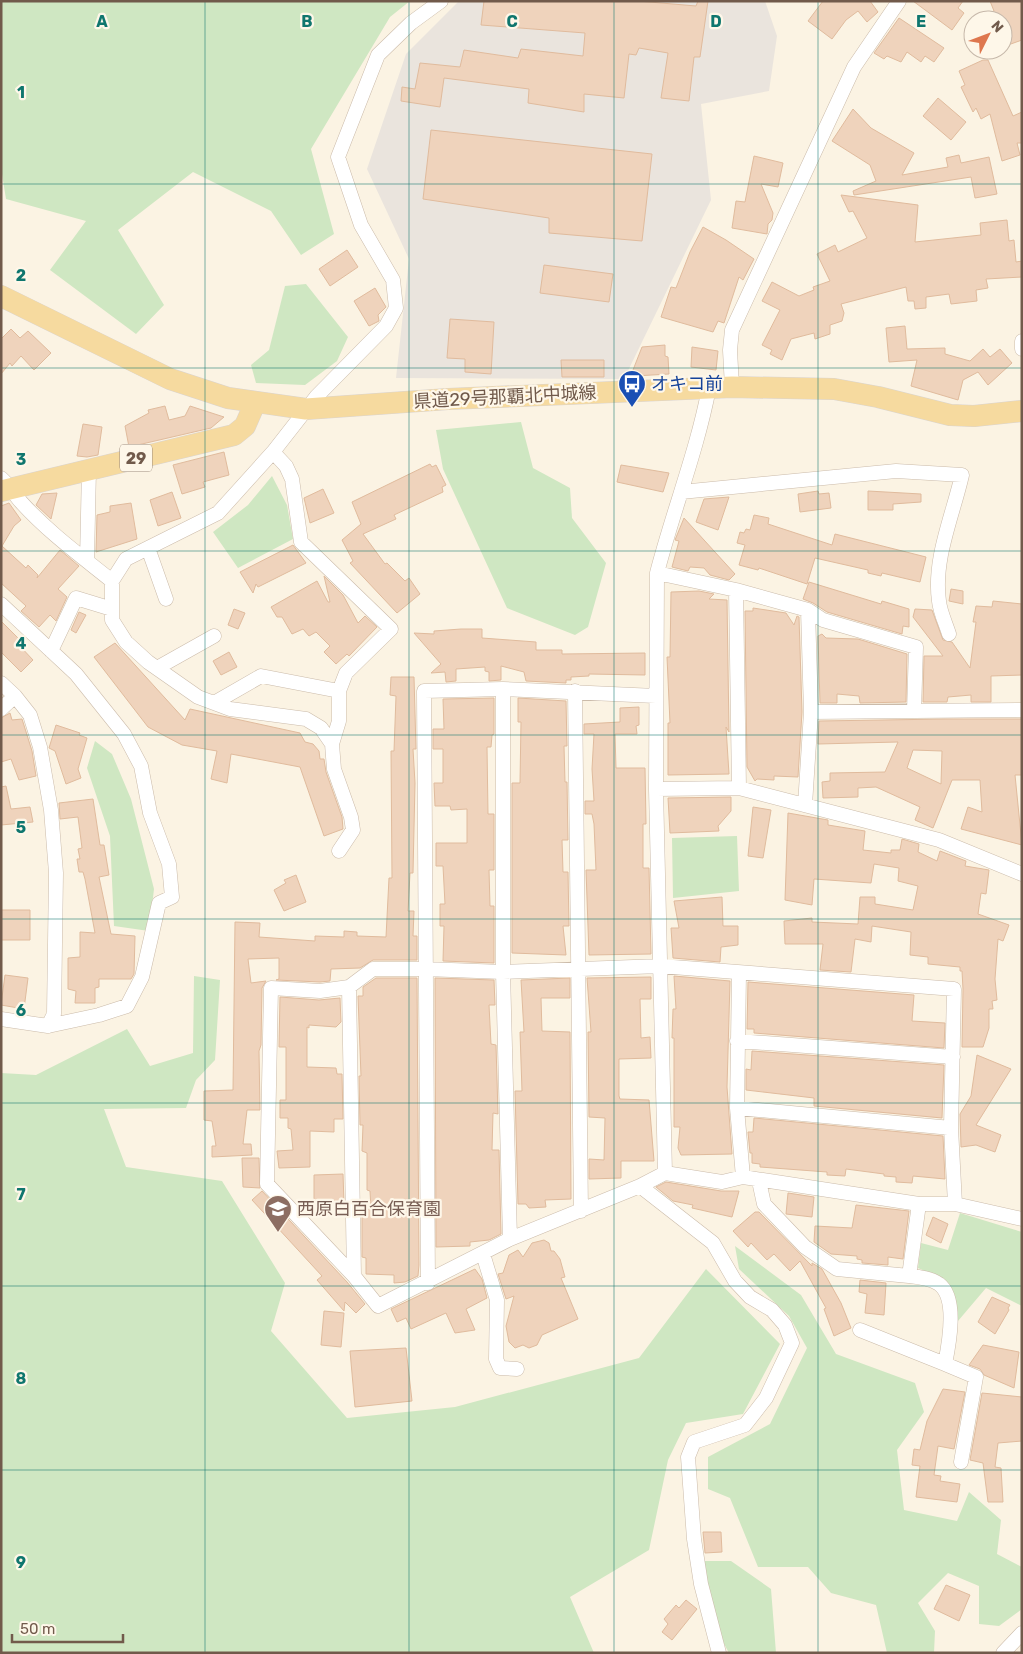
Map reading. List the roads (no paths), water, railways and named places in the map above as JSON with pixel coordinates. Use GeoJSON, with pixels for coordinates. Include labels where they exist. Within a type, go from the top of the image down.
{"type":"FeatureCollection","features":[{"type":"Feature","properties":{"kind":"main road","name":"県道29号那覇北中城線"},"geometry":{"type":"LineString","coordinates":[[1,296],[170,379],[228,398],[306,409],[448,398],[732,387],[834,389],[878,397],[950,415],[974,416],[1022,411]]}},
{"type":"Feature","properties":{"kind":"main road","name":"29"},"geometry":{"type":"LineString","coordinates":[[5,486],[89,469],[234,435],[245,426],[255,403]]}},
{"type":"Feature","properties":{"kind":"street"},"geometry":{"type":"LineString","coordinates":[[332,744],[321,728],[306,720],[230,709],[198,697],[158,668],[126,642],[112,620],[112,581],[126,558],[218,514],[273,452],[327,385],[386,326],[396,308],[393,280],[361,225],[338,157],[378,55],[411,23],[441,1]]}},
{"type":"Feature","properties":{"kind":"street"},"geometry":{"type":"LineString","coordinates":[[732,387],[730,350],[732,330],[854,66],[899,1]]}},
{"type":"Feature","properties":{"kind":"street"},"geometry":{"type":"LineString","coordinates":[[1022,341],[1022,349]]}},
{"type":"Feature","properties":{"kind":"street"},"geometry":{"type":"LineString","coordinates":[[665,1173],[656,789],[657,573],[703,422],[709,388]]}},
{"type":"Feature","properties":{"kind":"street"},"geometry":{"type":"LineString","coordinates":[[273,452],[286,466],[292,479],[301,542],[391,629],[346,673],[339,691],[338,721],[332,744],[334,769],[352,817],[353,830],[339,850]]}},
{"type":"Feature","properties":{"kind":"street"},"geometry":{"type":"LineString","coordinates":[[87,560],[89,469]]}},
{"type":"Feature","properties":{"kind":"street"},"geometry":{"type":"LineString","coordinates":[[681,492],[896,471],[962,475],[945,539],[939,575],[939,601],[949,634]]}},
{"type":"Feature","properties":{"kind":"street"},"geometry":{"type":"LineString","coordinates":[[5,486],[72,550],[112,581]]}},
{"type":"Feature","properties":{"kind":"street"},"geometry":{"type":"LineString","coordinates":[[148,548],[166,599]]}},
{"type":"Feature","properties":{"kind":"street"},"geometry":{"type":"LineString","coordinates":[[657,573],[736,590],[808,610],[823,620],[916,647],[914,711]]}},
{"type":"Feature","properties":{"kind":"street"},"geometry":{"type":"LineString","coordinates":[[736,590],[740,788]]}},
{"type":"Feature","properties":{"kind":"street"},"geometry":{"type":"LineString","coordinates":[[50,651],[76,598],[112,610]]}},
{"type":"Feature","properties":{"kind":"street"},"geometry":{"type":"LineString","coordinates":[[1,604],[76,674],[124,734],[141,766],[150,813],[169,864],[172,896],[159,903],[142,978],[128,1006],[99,1015],[48,1026],[1,1019]]}},
{"type":"Feature","properties":{"kind":"street"},"geometry":{"type":"LineString","coordinates":[[805,805],[811,712],[808,610]]}},
{"type":"Feature","properties":{"kind":"street"},"geometry":{"type":"LineString","coordinates":[[158,668],[214,636]]}},
{"type":"Feature","properties":{"kind":"street"},"geometry":{"type":"LineString","coordinates":[[214,703],[261,676],[339,691]]}},
{"type":"Feature","properties":{"kind":"street"},"geometry":{"type":"LineString","coordinates":[[1,682],[30,715],[40,747],[50,810],[56,882],[54,1014],[48,1026]]}},
{"type":"Feature","properties":{"kind":"street"},"geometry":{"type":"LineString","coordinates":[[428,1283],[424,691],[503,689],[656,696]]}},
{"type":"Feature","properties":{"kind":"street"},"geometry":{"type":"LineString","coordinates":[[503,689],[503,972],[510,1239]]}},
{"type":"Feature","properties":{"kind":"street"},"geometry":{"type":"LineString","coordinates":[[575,692],[580,969],[581,1211]]}},
{"type":"Feature","properties":{"kind":"street"},"geometry":{"type":"LineString","coordinates":[[1,709],[15,696]]}},
{"type":"Feature","properties":{"kind":"street"},"geometry":{"type":"LineString","coordinates":[[811,712],[1022,710]]}},
{"type":"Feature","properties":{"kind":"street"},"geometry":{"type":"LineString","coordinates":[[656,789],[740,788],[939,840],[1022,874]]}},
{"type":"Feature","properties":{"kind":"street"},"geometry":{"type":"LineString","coordinates":[[955,1204],[951,1128],[954,989],[739,974],[660,966],[503,972],[373,969],[349,987],[320,990],[271,988],[267,1184],[354,1276],[378,1306],[428,1283],[510,1239],[640,1186],[665,1173],[722,1182],[744,1177],[918,1204],[955,1204],[1022,1219]]}},
{"type":"Feature","properties":{"kind":"street"},"geometry":{"type":"LineString","coordinates":[[739,974],[737,1108],[744,1177]]}},
{"type":"Feature","properties":{"kind":"street"},"geometry":{"type":"LineString","coordinates":[[349,987],[354,1276]]}},
{"type":"Feature","properties":{"kind":"street"},"geometry":{"type":"LineString","coordinates":[[737,1041],[953,1057]]}},
{"type":"Feature","properties":{"kind":"street"},"geometry":{"type":"LineString","coordinates":[[737,1108],[951,1128]]}},
{"type":"Feature","properties":{"kind":"street"},"geometry":{"type":"LineString","coordinates":[[759,1180],[764,1204],[805,1247],[837,1268],[930,1279],[941,1285],[947,1298],[952,1330],[945,1364]]}},
{"type":"Feature","properties":{"kind":"street"},"geometry":{"type":"LineString","coordinates":[[640,1186],[713,1243],[735,1281],[750,1297],[772,1310],[785,1325],[792,1343],[766,1398],[745,1425],[694,1442],[688,1457],[694,1540],[701,1584],[719,1653]]}},
{"type":"Feature","properties":{"kind":"street"},"geometry":{"type":"LineString","coordinates":[[909,1276],[918,1204]]}},
{"type":"Feature","properties":{"kind":"street"},"geometry":{"type":"LineString","coordinates":[[483,1254],[497,1300],[496,1359],[500,1368],[517,1369]]}},
{"type":"Feature","properties":{"kind":"street"},"geometry":{"type":"LineString","coordinates":[[860,1330],[976,1377],[961,1462]]}},
{"type":"Feature","properties":{"kind":"street"},"geometry":{"type":"LineString","coordinates":[[1003,1653],[1022,1633]]}},
{"type":"Feature","properties":{"kind":"place","name":"オキコ前"},"geometry":{"type":"Point","coordinates":[632,408]}},
{"type":"Feature","properties":{"kind":"place","name":"西原白百合保育園"},"geometry":{"type":"Point","coordinates":[278,1233]}}]}
